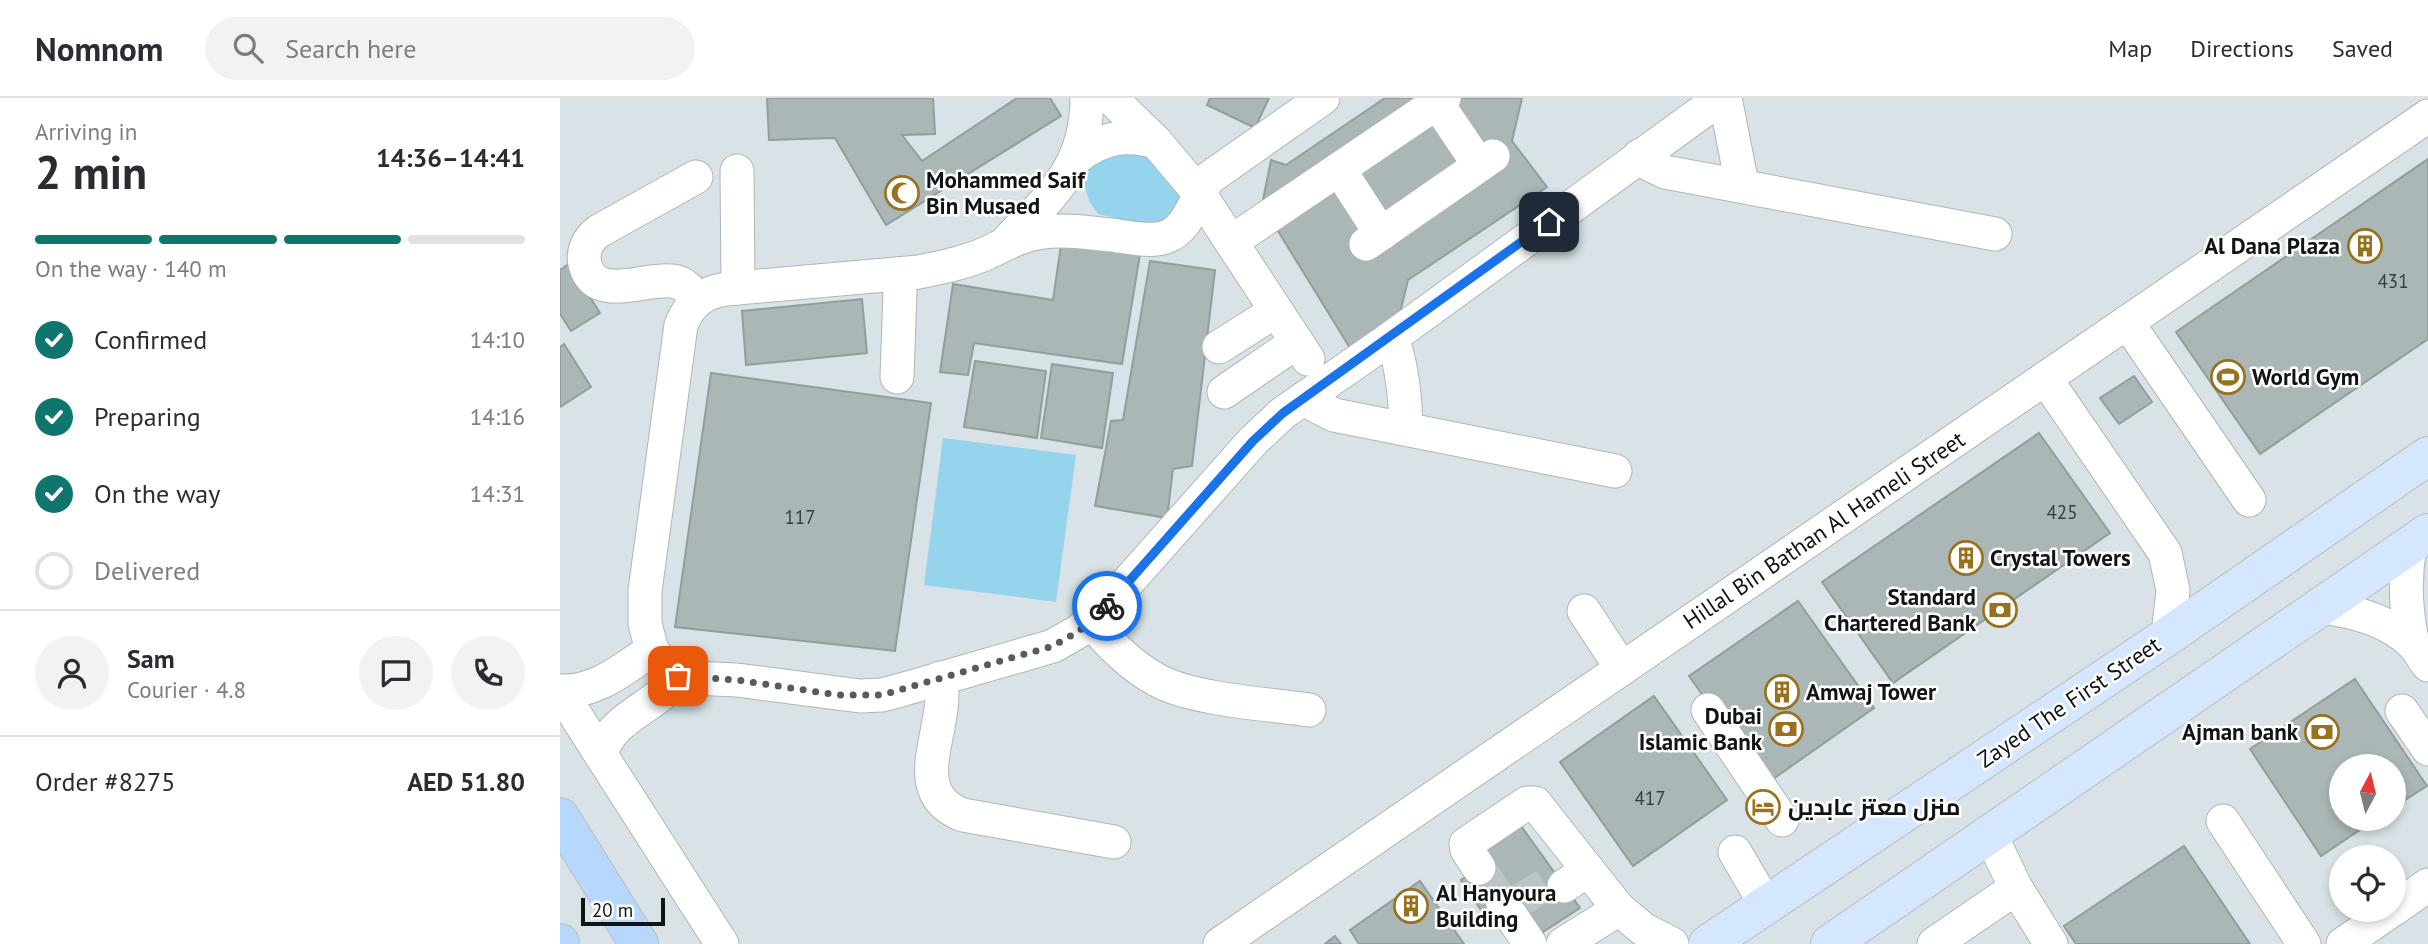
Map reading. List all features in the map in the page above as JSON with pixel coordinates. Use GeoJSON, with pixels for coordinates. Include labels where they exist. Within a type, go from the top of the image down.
{"type":"FeatureCollection","features":[{"type":"Feature","properties":{"kind":"highway"},"geometry":{"type":"LineString","coordinates":[[560,817],[639,944]]}},
{"type":"Feature","properties":{"kind":"main road","name":"Zayed The First Street"},"geometry":{"type":"LineString","coordinates":[[1708,944],[2168,636],[2428,456]]}},
{"type":"Feature","properties":{"kind":"main road"},"geometry":{"type":"LineString","coordinates":[[1830,944],[2419,539]]}},
{"type":"Feature","properties":{"kind":"street"},"geometry":{"type":"LineString","coordinates":[[1087,98],[1086,124],[1070,185],[1074,201],[1087,220],[1106,234]]}},
{"type":"Feature","properties":{"kind":"street"},"geometry":{"type":"LineString","coordinates":[[1111,98],[1156,142],[1199,193],[1302,351],[1224,391]]}},
{"type":"Feature","properties":{"kind":"street"},"geometry":{"type":"LineString","coordinates":[[1323,98],[1209,178],[1187,220],[1177,232],[1164,238],[1040,232],[965,261],[919,272],[738,288],[710,292],[696,300],[681,325],[645,591],[645,624],[652,650],[659,660],[678,676],[737,680],[860,696],[882,695],[1053,646],[1091,622],[1253,441],[1303,399],[1723,98],[1740,174],[1739,185]]}},
{"type":"Feature","properties":{"kind":"street"},"geometry":{"type":"LineString","coordinates":[[1231,242],[1440,100],[1486,160],[1374,239],[1339,169]]}},
{"type":"Feature","properties":{"kind":"street","name":"Hillal Bin Bathan Al Hameli Street"},"geometry":{"type":"LineString","coordinates":[[1220,944],[2428,116]]}},
{"type":"Feature","properties":{"kind":"street"},"geometry":{"type":"LineString","coordinates":[[1005,244],[1058,189],[1074,163],[1090,146],[1114,138],[1139,137],[1156,142]]}},
{"type":"Feature","properties":{"kind":"street"},"geometry":{"type":"LineString","coordinates":[[1639,156],[1665,172],[1996,234]]}},
{"type":"Feature","properties":{"kind":"street"},"geometry":{"type":"LineString","coordinates":[[737,171],[738,288]]}},
{"type":"Feature","properties":{"kind":"street"},"geometry":{"type":"LineString","coordinates":[[696,177],[599,231],[587,245],[584,260],[590,275],[602,284],[618,286],[674,281],[687,288],[696,300]]}},
{"type":"Feature","properties":{"kind":"street"},"geometry":{"type":"LineString","coordinates":[[897,377],[900,291],[898,274]]}},
{"type":"Feature","properties":{"kind":"street"},"geometry":{"type":"LineString","coordinates":[[1219,347],[1276,311]]}},
{"type":"Feature","properties":{"kind":"street"},"geometry":{"type":"LineString","coordinates":[[2127,322],[2249,500]]}},
{"type":"Feature","properties":{"kind":"street"},"geometry":{"type":"LineString","coordinates":[[1391,338],[1400,366],[1406,412],[1405,428]]}},
{"type":"Feature","properties":{"kind":"street"},"geometry":{"type":"LineString","coordinates":[[2045,379],[2165,553],[2173,590],[2168,636]]}},
{"type":"Feature","properties":{"kind":"street"},"geometry":{"type":"LineString","coordinates":[[1303,399],[1334,415],[1615,471]]}},
{"type":"Feature","properties":{"kind":"street"},"geometry":{"type":"LineString","coordinates":[[2419,539],[2404,594],[2420,654]]}},
{"type":"Feature","properties":{"kind":"street"},"geometry":{"type":"LineString","coordinates":[[2321,607],[2341,609],[2379,621],[2420,654]]}},
{"type":"Feature","properties":{"kind":"street"},"geometry":{"type":"LineString","coordinates":[[1584,611],[1622,669]]}},
{"type":"Feature","properties":{"kind":"street"},"geometry":{"type":"LineString","coordinates":[[1091,622],[1140,669],[1167,685],[1197,694],[1309,710]]}},
{"type":"Feature","properties":{"kind":"street"},"geometry":{"type":"LineString","coordinates":[[560,691],[573,692],[594,687],[652,650]]}},
{"type":"Feature","properties":{"kind":"street"},"geometry":{"type":"LineString","coordinates":[[601,755],[603,745],[614,729],[669,689],[678,676]]}},
{"type":"Feature","properties":{"kind":"street"},"geometry":{"type":"LineString","coordinates":[[940,678],[942,707],[931,782],[937,798],[948,809],[963,815],[1114,842]]}},
{"type":"Feature","properties":{"kind":"street"},"geometry":{"type":"LineString","coordinates":[[560,691],[722,944]]}},
{"type":"Feature","properties":{"kind":"street"},"geometry":{"type":"LineString","coordinates":[[1707,710],[1782,820]]}},
{"type":"Feature","properties":{"kind":"street"},"geometry":{"type":"LineString","coordinates":[[2402,711],[2428,749]]}},
{"type":"Feature","properties":{"kind":"street"},"geometry":{"type":"LineString","coordinates":[[1479,868],[1466,850],[1466,844],[1532,802],[1539,806],[1573,874],[1627,927],[1672,944]]}},
{"type":"Feature","properties":{"kind":"street"},"geometry":{"type":"LineString","coordinates":[[2223,821],[2304,944]]}},
{"type":"Feature","properties":{"kind":"street"},"geometry":{"type":"LineString","coordinates":[[1990,834],[2016,888],[2051,944]]}},
{"type":"Feature","properties":{"kind":"street"},"geometry":{"type":"LineString","coordinates":[[1735,852],[1766,905]]}},
{"type":"Feature","properties":{"kind":"street"},"geometry":{"type":"LineString","coordinates":[[1934,944],[2016,888]]}},
{"type":"Feature","properties":{"kind":"street"},"geometry":{"type":"LineString","coordinates":[[2343,944],[2412,902]]}},
{"type":"Feature","properties":{"kind":"street"},"geometry":{"type":"LineString","coordinates":[[1563,944],[1627,927]]}},
{"type":"Feature","properties":{"kind":"shaded area"},"geometry":{"type":"Polygon","coordinates":[[[1147,150],[1181,196],[1177,209],[1170,217],[1148,223],[1098,214],[1089,201],[1084,183],[1089,170],[1101,158],[1147,150]]]}},
{"type":"Feature","properties":{"kind":"shaded area"},"geometry":{"type":"Polygon","coordinates":[[[943,438],[1076,455],[1056,602],[924,585],[943,438]]]}},
{"type":"Feature","properties":{"kind":"building","name":"Mohammed Saif Bin Musaed"},"geometry":{"type":"Polygon","coordinates":[[[767,98],[933,98],[935,134],[902,135],[922,161],[1017,98],[1050,98],[1061,116],[886,225],[835,138],[769,140],[767,98]]]}},
{"type":"Feature","properties":{"kind":"building"},"geometry":{"type":"Polygon","coordinates":[[[1210,98],[1269,98],[1255,128],[1207,105],[1210,98]]]}},
{"type":"Feature","properties":{"kind":"building"},"geometry":{"type":"Polygon","coordinates":[[[1385,98],[1522,98],[1512,141],[1547,187],[1408,280],[1400,313],[1350,348],[1262,205],[1271,160],[1286,165],[1385,98]]]}},
{"type":"Feature","properties":{"kind":"building","name":"Al Dana Plaza"},"geometry":{"type":"Polygon","coordinates":[[[2428,159],[2428,339],[2260,454],[2176,332],[2428,159]]]}},
{"type":"Feature","properties":{"kind":"building"},"geometry":{"type":"Polygon","coordinates":[[[1062,238],[1141,248],[1122,364],[974,343],[968,375],[940,372],[953,284],[1053,300],[1062,238]]]}},
{"type":"Feature","properties":{"kind":"building"},"geometry":{"type":"Polygon","coordinates":[[[1150,261],[1215,270],[1192,466],[1173,469],[1167,518],[1095,506],[1111,421],[1123,420],[1150,261]]]}},
{"type":"Feature","properties":{"kind":"building"},"geometry":{"type":"Polygon","coordinates":[[[569,264],[600,313],[571,331],[560,314],[560,270],[569,264]]]}},
{"type":"Feature","properties":{"kind":"building"},"geometry":{"type":"Polygon","coordinates":[[[862,299],[867,353],[746,365],[742,311],[862,299]]]}},
{"type":"Feature","properties":{"kind":"building"},"geometry":{"type":"Polygon","coordinates":[[[564,344],[591,387],[560,407],[560,347],[564,344]]]}},
{"type":"Feature","properties":{"kind":"building"},"geometry":{"type":"Polygon","coordinates":[[[975,361],[1046,371],[1037,438],[964,427],[975,361]]]}},
{"type":"Feature","properties":{"kind":"building"},"geometry":{"type":"Polygon","coordinates":[[[1052,364],[1113,373],[1102,448],[1041,438],[1052,364]]]}},
{"type":"Feature","properties":{"kind":"building"},"geometry":{"type":"Polygon","coordinates":[[[711,373],[931,403],[895,651],[675,627],[711,373]]]}},
{"type":"Feature","properties":{"kind":"building"},"geometry":{"type":"Polygon","coordinates":[[[2134,376],[2152,402],[2119,424],[2100,398],[2134,376]]]}},
{"type":"Feature","properties":{"kind":"building","name":"Crystal Towers"},"geometry":{"type":"Polygon","coordinates":[[[2039,433],[2110,533],[1893,683],[1822,582],[2039,433]]]}},
{"type":"Feature","properties":{"kind":"building","name":"Amwaj Tower"},"geometry":{"type":"Polygon","coordinates":[[[1798,601],[1874,708],[1766,784],[1689,676],[1798,601]]]}},
{"type":"Feature","properties":{"kind":"building"},"geometry":{"type":"Polygon","coordinates":[[[2355,679],[2405,754],[2329,754],[2329,831],[2358,831],[2337,845],[2329,845],[2329,851],[2321,856],[2250,749],[2355,679]]]}},
{"type":"Feature","properties":{"kind":"building"},"geometry":{"type":"Polygon","coordinates":[[[1654,696],[1727,800],[1633,866],[1560,762],[1654,696]]]}},
{"type":"Feature","properties":{"kind":"building"},"geometry":{"type":"Polygon","coordinates":[[[2406,755],[2427,786],[2406,799],[2406,755]]]}},
{"type":"Feature","properties":{"kind":"building"},"geometry":{"type":"Polygon","coordinates":[[[1513,815],[1580,908],[1540,934],[1514,897],[1485,916],[1461,880],[1490,861],[1476,841],[1513,815]]]}},
{"type":"Feature","properties":{"kind":"building"},"geometry":{"type":"Polygon","coordinates":[[[2184,846],[2250,944],[2076,944],[2064,926],[2184,846]]]}},
{"type":"Feature","properties":{"kind":"building","name":"Al Hanyoura Building"},"geometry":{"type":"Polygon","coordinates":[[[1420,881],[1464,944],[1359,944],[1350,930],[1420,881]]]}},
{"type":"Feature","properties":{"kind":"building"},"geometry":{"type":"Polygon","coordinates":[[[1335,936],[1341,944],[1325,944],[1335,936]]]}},
{"type":"Feature","properties":{"kind":"tunnel"},"geometry":{"type":"LineString","coordinates":[[1479,868],[1503,904]]}},
{"type":"Feature","properties":{"kind":"tunnel"},"geometry":{"type":"LineString","coordinates":[[1517,902],[1558,877]]}},
{"type":"Feature","properties":{"kind":"way so far"},"geometry":{"type":"LineString","coordinates":[[678,676],[737,680],[838,695],[882,695],[1053,646],[1079,631],[1107,606]]}},
{"type":"Feature","properties":{"kind":"place","name":"Mohammed Saif Bin Musaed"},"geometry":{"type":"Point","coordinates":[902,193]}},
{"type":"Feature","properties":{"kind":"place","name":"Al Dana Plaza"},"geometry":{"type":"Point","coordinates":[2365,246]}},
{"type":"Feature","properties":{"kind":"place","name":"World Gym"},"geometry":{"type":"Point","coordinates":[2228,377]}},
{"type":"Feature","properties":{"kind":"place","name":"Crystal Towers"},"geometry":{"type":"Point","coordinates":[1966,558]}},
{"type":"Feature","properties":{"kind":"place","name":"Standard Chartered Bank"},"geometry":{"type":"Point","coordinates":[2000,610]}},
{"type":"Feature","properties":{"kind":"place","name":"Amwaj Tower"},"geometry":{"type":"Point","coordinates":[1782,692]}},
{"type":"Feature","properties":{"kind":"place","name":"Dubai Islamic Bank"},"geometry":{"type":"Point","coordinates":[1786,729]}},
{"type":"Feature","properties":{"kind":"place","name":"Ajman bank"},"geometry":{"type":"Point","coordinates":[2322,732]}},
{"type":"Feature","properties":{"kind":"place","name":"منزل معتز عابدين"},"geometry":{"type":"Point","coordinates":[1763,807]}},
{"type":"Feature","properties":{"kind":"place","name":"Al Hanyoura Building"},"geometry":{"type":"Point","coordinates":[1411,906]}},
{"type":"Feature","properties":{"kind":"route"},"geometry":{"type":"LineString","coordinates":[[1107,606],[1253,441],[1283,413],[1549,222]]}}]}
